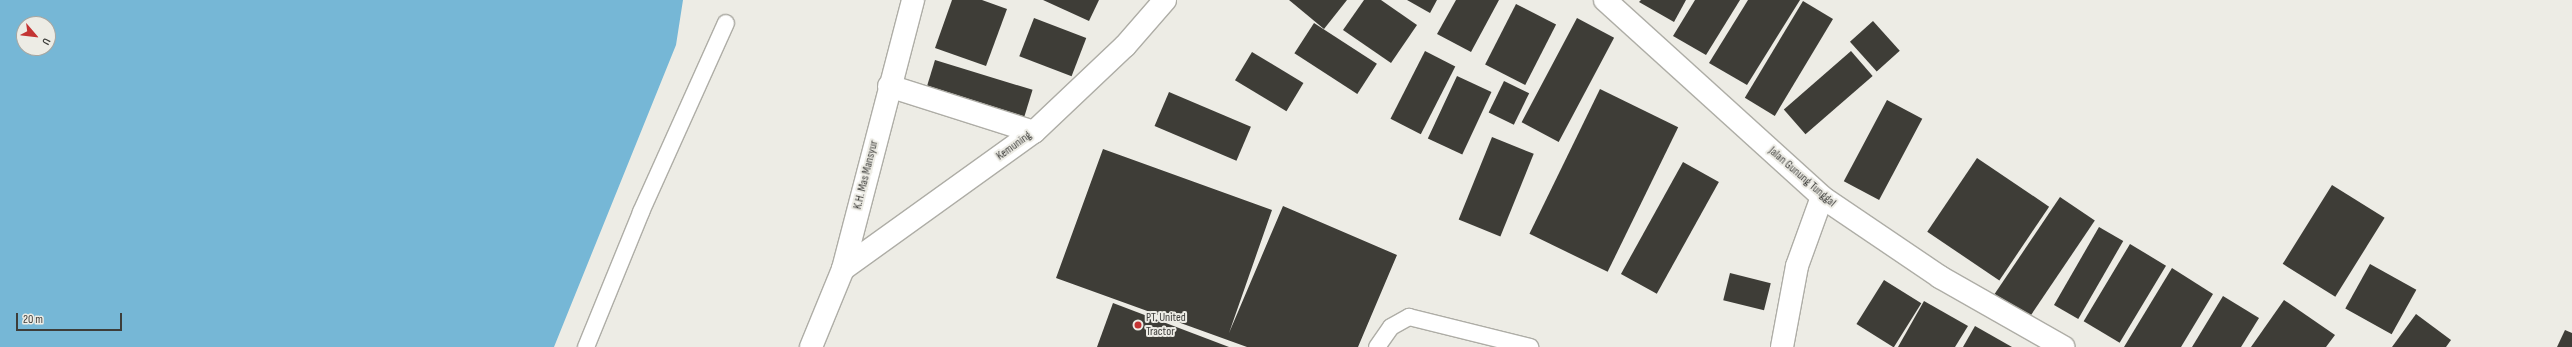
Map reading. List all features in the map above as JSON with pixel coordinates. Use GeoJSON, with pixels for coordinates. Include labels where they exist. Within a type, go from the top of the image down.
{"type":"FeatureCollection","features":[{"type":"Feature","properties":{"kind":"street","name":"K.H. Mas Mansyur"},"geometry":{"type":"LineString","coordinates":[[811,347],[843,269],[889,86],[913,0]]}},
{"type":"Feature","properties":{"kind":"street","name":"Kemuning"},"geometry":{"type":"LineString","coordinates":[[843,269],[1034,132],[1125,46],[1166,0]]}},
{"type":"Feature","properties":{"kind":"street","name":"Jalan Gunung Tunggal"},"geometry":{"type":"LineString","coordinates":[[1605,0],[1822,197],[1940,278],[2050,344]]}},
{"type":"Feature","properties":{"kind":"street"},"geometry":{"type":"LineString","coordinates":[[889,86],[1034,132]]}},
{"type":"Feature","properties":{"kind":"street"},"geometry":{"type":"LineString","coordinates":[[1782,347],[1797,266],[1822,197]]}},
{"type":"Feature","properties":{"kind":"lane"},"geometry":{"type":"LineString","coordinates":[[586,347],[641,212],[726,23]]}},
{"type":"Feature","properties":{"kind":"lane"},"geometry":{"type":"LineString","coordinates":[[1377,347],[1391,327],[1410,317],[1530,347]]}},
{"type":"Feature","properties":{"kind":"water"},"geometry":{"type":"Polygon","coordinates":[[[0,0],[683,0],[676,45],[554,347],[0,347],[0,0]]]}},
{"type":"Feature","properties":{"kind":"building"},"geometry":{"type":"Polygon","coordinates":[[[952,0],[982,0],[1007,9],[986,66],[935,48],[952,0]]]}},
{"type":"Feature","properties":{"kind":"building"},"geometry":{"type":"Polygon","coordinates":[[[1043,0],[1099,0],[1089,21],[1043,0]]]}},
{"type":"Feature","properties":{"kind":"building"},"geometry":{"type":"Polygon","coordinates":[[[1289,0],[1347,0],[1324,29],[1289,0]]]}},
{"type":"Feature","properties":{"kind":"building"},"geometry":{"type":"Polygon","coordinates":[[[1364,0],[1381,0],[1417,25],[1391,63],[1343,30],[1364,0]]]}},
{"type":"Feature","properties":{"kind":"building"},"geometry":{"type":"Polygon","coordinates":[[[1407,0],[1437,0],[1430,13],[1407,0]]]}},
{"type":"Feature","properties":{"kind":"building"},"geometry":{"type":"Polygon","coordinates":[[[1456,0],[1499,0],[1471,52],[1437,34],[1456,0]]]}},
{"type":"Feature","properties":{"kind":"building"},"geometry":{"type":"Polygon","coordinates":[[[1641,0],[1686,0],[1674,22],[1639,2],[1641,0]]]}},
{"type":"Feature","properties":{"kind":"building"},"geometry":{"type":"Polygon","coordinates":[[[1695,0],[1740,0],[1706,55],[1673,36],[1695,0]]]}},
{"type":"Feature","properties":{"kind":"building"},"geometry":{"type":"Polygon","coordinates":[[[1748,0],[1800,0],[1747,85],[1709,63],[1748,0]]]}},
{"type":"Feature","properties":{"kind":"building"},"geometry":{"type":"Polygon","coordinates":[[[1803,1],[1833,19],[1775,116],[1745,98],[1803,1]]]}},
{"type":"Feature","properties":{"kind":"building"},"geometry":{"type":"Polygon","coordinates":[[[1516,4],[1556,24],[1525,85],[1485,65],[1516,4]]]}},
{"type":"Feature","properties":{"kind":"building"},"geometry":{"type":"Polygon","coordinates":[[[1034,18],[1086,38],[1072,76],[1019,56],[1034,18]]]}},
{"type":"Feature","properties":{"kind":"building"},"geometry":{"type":"Polygon","coordinates":[[[1577,18],[1614,38],[1559,142],[1522,122],[1577,18]]]}},
{"type":"Feature","properties":{"kind":"building"},"geometry":{"type":"Polygon","coordinates":[[[1873,21],[1900,51],[1877,71],[1850,42],[1873,21]]]}},
{"type":"Feature","properties":{"kind":"building"},"geometry":{"type":"Polygon","coordinates":[[[1314,23],[1377,64],[1357,94],[1294,53],[1314,23]]]}},
{"type":"Feature","properties":{"kind":"building"},"geometry":{"type":"Polygon","coordinates":[[[1425,51],[1455,66],[1421,134],[1390,119],[1425,51]]]}},
{"type":"Feature","properties":{"kind":"building"},"geometry":{"type":"Polygon","coordinates":[[[1851,51],[1873,76],[1805,134],[1784,109],[1851,51]]]}},
{"type":"Feature","properties":{"kind":"building"},"geometry":{"type":"Polygon","coordinates":[[[1252,52],[1303,83],[1286,111],[1235,80],[1252,52]]]}},
{"type":"Feature","properties":{"kind":"building"},"geometry":{"type":"Polygon","coordinates":[[[935,60],[1033,90],[1024,118],[927,88],[935,60]]]}},
{"type":"Feature","properties":{"kind":"building"},"geometry":{"type":"Polygon","coordinates":[[[1457,76],[1491,92],[1462,155],[1428,139],[1457,76]]]}},
{"type":"Feature","properties":{"kind":"building"},"geometry":{"type":"Polygon","coordinates":[[[1504,81],[1529,93],[1514,125],[1489,112],[1504,81]]]}},
{"type":"Feature","properties":{"kind":"building"},"geometry":{"type":"Polygon","coordinates":[[[1600,89],[1678,127],[1608,272],[1529,234],[1600,89]]]}},
{"type":"Feature","properties":{"kind":"building"},"geometry":{"type":"Polygon","coordinates":[[[1169,92],[1251,127],[1236,161],[1155,126],[1169,92]]]}},
{"type":"Feature","properties":{"kind":"building"},"geometry":{"type":"Polygon","coordinates":[[[1887,100],[1922,119],[1879,200],[1844,181],[1887,100]]]}},
{"type":"Feature","properties":{"kind":"building"},"geometry":{"type":"Polygon","coordinates":[[[1492,137],[1534,154],[1500,236],[1459,220],[1492,137]]]}},
{"type":"Feature","properties":{"kind":"building"},"geometry":{"type":"Polygon","coordinates":[[[1103,149],[1272,210],[1229,333],[1283,206],[1397,255],[1358,347],[1247,347],[1056,278],[1103,149]]]}},
{"type":"Feature","properties":{"kind":"building"},"geometry":{"type":"Polygon","coordinates":[[[1977,158],[2049,207],[1999,280],[1927,232],[1977,158]]]}},
{"type":"Feature","properties":{"kind":"building"},"geometry":{"type":"Polygon","coordinates":[[[1683,162],[1719,182],[1657,294],[1621,274],[1683,162]]]}},
{"type":"Feature","properties":{"kind":"building"},"geometry":{"type":"Polygon","coordinates":[[[2332,185],[2385,218],[2335,297],[2283,264],[2332,185]]]}},
{"type":"Feature","properties":{"kind":"building"},"geometry":{"type":"Polygon","coordinates":[[[2060,197],[2095,220],[2029,317],[1995,294],[2060,197]]]}},
{"type":"Feature","properties":{"kind":"building"},"geometry":{"type":"Polygon","coordinates":[[[2099,227],[2123,241],[2078,319],[2054,305],[2099,227]]]}},
{"type":"Feature","properties":{"kind":"building"},"geometry":{"type":"Polygon","coordinates":[[[2130,244],[2166,266],[2120,343],[2084,321],[2130,244]]]}},
{"type":"Feature","properties":{"kind":"building"},"geometry":{"type":"Polygon","coordinates":[[[2370,264],[2416,290],[2392,334],[2345,309],[2370,264]]]}},
{"type":"Feature","properties":{"kind":"building"},"geometry":{"type":"Polygon","coordinates":[[[2172,268],[2213,294],[2181,347],[2124,347],[2172,268]]]}},
{"type":"Feature","properties":{"kind":"building"},"geometry":{"type":"Polygon","coordinates":[[[1730,273],[1771,283],[1764,310],[1723,300],[1730,273]]]}},
{"type":"Feature","properties":{"kind":"building"},"geometry":{"type":"Polygon","coordinates":[[[1884,280],[1921,303],[1894,347],[1856,324],[1884,280]]]}},
{"type":"Feature","properties":{"kind":"building"},"geometry":{"type":"Polygon","coordinates":[[[2223,296],[2259,318],[2241,347],[2192,347],[2223,296]]]}},
{"type":"Feature","properties":{"kind":"building"},"geometry":{"type":"Polygon","coordinates":[[[2284,300],[2335,335],[2326,347],[2251,347],[2284,300]]]}},
{"type":"Feature","properties":{"kind":"building"},"geometry":{"type":"Polygon","coordinates":[[[1924,301],[1968,326],[1955,347],[1898,347],[1924,301]]]}},
{"type":"Feature","properties":{"kind":"building","name":"PT. United Tractor"},"geometry":{"type":"Polygon","coordinates":[[[1113,303],[1229,347],[1097,347],[1113,303]]]}},
{"type":"Feature","properties":{"kind":"building"},"geometry":{"type":"Polygon","coordinates":[[[2416,314],[2451,340],[2446,347],[2392,347],[2416,314]]]}},
{"type":"Feature","properties":{"kind":"building"},"geometry":{"type":"Polygon","coordinates":[[[1975,326],[2012,347],[1963,347],[1975,326]]]}},
{"type":"Feature","properties":{"kind":"building"},"geometry":{"type":"Polygon","coordinates":[[[2565,330],[2572,333],[2572,347],[2557,347],[2565,330]]]}},
{"type":"Feature","properties":{"kind":"place","name":"PT. United Tractor"},"geometry":{"type":"Point","coordinates":[1138,325]}}]}
